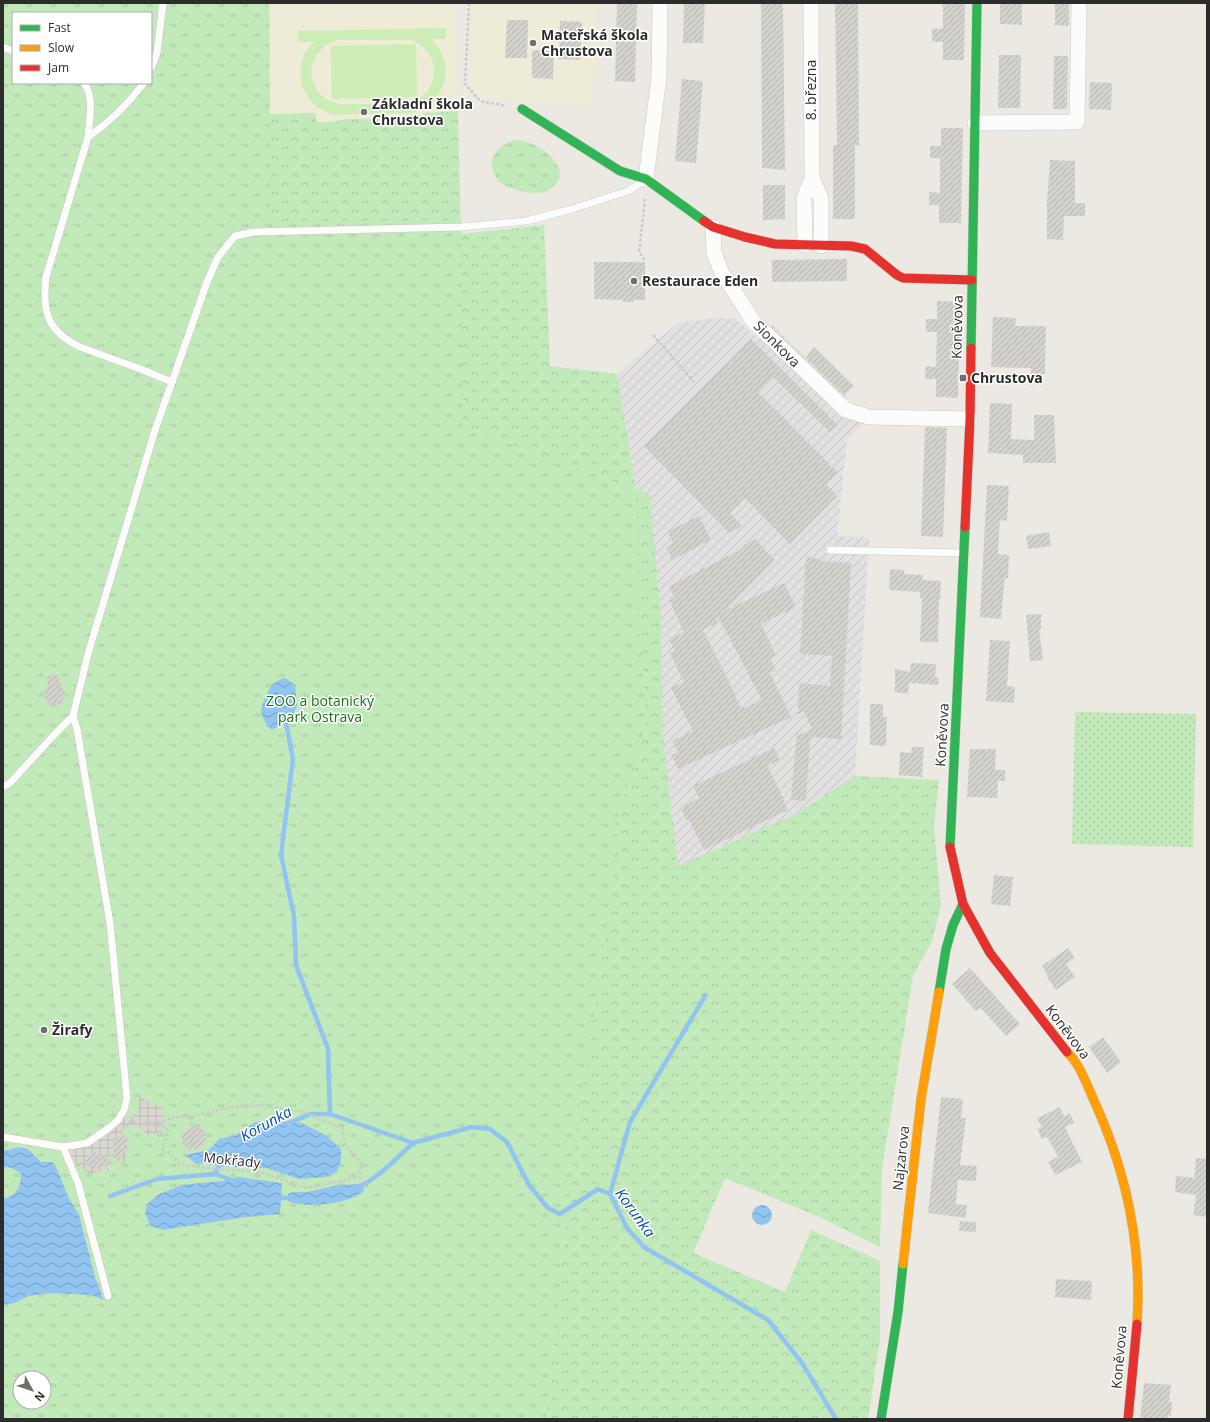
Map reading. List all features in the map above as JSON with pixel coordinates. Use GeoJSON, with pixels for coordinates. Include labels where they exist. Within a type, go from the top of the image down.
{"type":"FeatureCollection","features":[{"type":"Feature","properties":{"kind":"street"},"geometry":{"type":"LineString","coordinates":[[646,179],[658,78],[660,3]]}},
{"type":"Feature","properties":{"kind":"street","name":"8. března"},"geometry":{"type":"LineString","coordinates":[[805,245],[804,198],[812,178],[811,3]]}},
{"type":"Feature","properties":{"kind":"street","name":"Koněvova"},"geometry":{"type":"LineString","coordinates":[[978,3],[970,419],[950,852],[963,904],[990,953],[1078,1066],[1106,1128],[1118,1162],[1128,1200],[1135,1241],[1139,1295],[1128,1419]]}},
{"type":"Feature","properties":{"kind":"street"},"geometry":{"type":"LineString","coordinates":[[975,123],[1077,122],[1079,3]]}},
{"type":"Feature","properties":{"kind":"street"},"geometry":{"type":"LineString","coordinates":[[522,109],[620,171],[646,179],[690,212],[713,227],[775,244],[851,246],[865,249],[897,275],[903,278],[972,280]]}},
{"type":"Feature","properties":{"kind":"street","name":"8. března"},"geometry":{"type":"LineString","coordinates":[[812,178],[821,198],[821,246]]}},
{"type":"Feature","properties":{"kind":"street","name":"Sionkova"},"geometry":{"type":"LineString","coordinates":[[713,227],[714,253],[720,271],[753,321],[846,410],[869,417],[970,419]]}},
{"type":"Feature","properties":{"kind":"street","name":"Najzarova"},"geometry":{"type":"LineString","coordinates":[[881,1419],[898,1312],[921,1099],[946,949],[953,925],[963,904]]}},
{"type":"Feature","properties":{"kind":"lane"},"geometry":{"type":"LineString","coordinates":[[152,65],[156,53],[163,3]]}},
{"type":"Feature","properties":{"kind":"lane"},"geometry":{"type":"LineString","coordinates":[[84,84],[89,93],[91,104],[88,137],[46,277],[44,296],[47,313],[53,327],[72,343],[172,382]]}},
{"type":"Feature","properties":{"kind":"lane"},"geometry":{"type":"LineString","coordinates":[[88,137],[103,127],[131,100],[143,84]]}},
{"type":"Feature","properties":{"kind":"lane"},"geometry":{"type":"LineString","coordinates":[[3,1137],[63,1147],[88,1143],[118,1120],[124,1110],[127,1098],[110,923],[77,729],[73,716],[88,654],[155,430],[218,256],[235,236],[253,232],[461,227],[526,220],[572,209],[628,191],[646,179]]}},
{"type":"Feature","properties":{"kind":"lane"},"geometry":{"type":"LineString","coordinates":[[830,550],[964,553]]}},
{"type":"Feature","properties":{"kind":"lane"},"geometry":{"type":"LineString","coordinates":[[3,787],[11,782],[73,716]]}},
{"type":"Feature","properties":{"kind":"lane"},"geometry":{"type":"LineString","coordinates":[[63,1147],[78,1183],[108,1296]]}},
{"type":"Feature","properties":{"kind":"path"},"geometry":{"type":"LineString","coordinates":[[469,3],[465,84],[480,102],[522,109]]}},
{"type":"Feature","properties":{"kind":"path"},"geometry":{"type":"LineString","coordinates":[[645,261],[640,252],[646,179]]}},
{"type":"Feature","properties":{"kind":"path"},"geometry":{"type":"LineString","coordinates":[[653,334],[694,382]]}},
{"type":"Feature","properties":{"kind":"path","name":"Mokřady"},"geometry":{"type":"LineString","coordinates":[[262,1105],[303,1112],[342,1128],[345,1145],[361,1163],[360,1177],[306,1188],[261,1172],[189,1166],[179,1163],[170,1152],[162,1152],[168,1130],[163,1124],[173,1117],[189,1117],[230,1107],[262,1105]]}},
{"type":"Feature","properties":{"kind":"path"},"geometry":{"type":"LineString","coordinates":[[189,1117],[192,1132]]}},
{"type":"Feature","properties":{"kind":"path"},"geometry":{"type":"LineString","coordinates":[[163,1124],[126,1122],[163,1124]]}},
{"type":"Feature","properties":{"kind":"shaded area","name":"Základní škola Chrustova"},"geometry":{"type":"Polygon","coordinates":[[[269,3],[456,3],[461,220],[270,145],[269,3]]]}},
{"type":"Feature","properties":{"kind":"shaded area","name":"Mateřská škola Chrustova"},"geometry":{"type":"Polygon","coordinates":[[[473,3],[596,3],[594,107],[482,98],[470,84],[473,3]]]}},
{"type":"Feature","properties":{"kind":"shaded area"},"geometry":{"type":"Polygon","coordinates":[[[717,318],[736,319],[757,338],[772,324],[805,357],[814,347],[854,386],[844,394],[848,398],[836,413],[864,422],[847,439],[837,536],[869,537],[855,776],[794,815],[678,867],[663,735],[661,620],[636,489],[617,374],[678,323],[717,318]]]}},
{"type":"Feature","properties":{"kind":"shaded area"},"geometry":{"type":"Polygon","coordinates":[[[139,1097],[163,1108],[163,1132],[149,1135],[134,1125],[127,1125],[123,1129],[123,1133],[129,1141],[124,1163],[119,1171],[113,1171],[99,1171],[93,1174],[86,1172],[79,1164],[69,1161],[63,1147],[88,1143],[121,1115],[128,1118],[135,1116],[139,1107],[139,1097]],[[120,1136],[115,1138],[112,1143],[113,1149],[118,1152],[124,1150],[127,1145],[126,1139],[120,1136]],[[115,1153],[109,1155],[105,1161],[107,1168],[113,1171],[119,1169],[123,1163],[121,1157],[115,1153]]]}},
{"type":"Feature","properties":{"kind":"green space","name":"ZOO a botanický park Ostrava"},"geometry":{"type":"Polygon","coordinates":[[[3,3],[269,3],[270,222],[461,220],[463,427],[636,489],[638,613],[647,722],[613,830],[620,839],[576,1133],[546,1419],[3,1419],[3,3]]]}},
{"type":"Feature","properties":{"kind":"green space","name":"ZOO a botanický park Ostrava"},"geometry":{"type":"Polygon","coordinates":[[[269,3],[270,114],[316,113],[316,122],[333,122],[344,119],[423,118],[423,113],[458,111],[461,234],[544,225],[550,366],[617,374],[636,489],[650,495],[661,620],[663,735],[678,866],[794,815],[855,776],[939,780],[934,825],[941,905],[932,941],[913,976],[882,1168],[880,1247],[817,1216],[725,1178],[693,1253],[785,1292],[811,1230],[880,1261],[880,1339],[868,1419],[3,1419],[3,767],[269,3]]]}},
{"type":"Feature","properties":{"kind":"green space"},"geometry":{"type":"Polygon","coordinates":[[[446,28],[446,39],[431,39],[436,44],[443,56],[446,72],[445,80],[438,95],[426,107],[419,111],[411,113],[340,115],[325,112],[315,105],[307,95],[302,84],[301,68],[303,58],[314,42],[298,42],[298,31],[446,28]],[[338,40],[326,45],[318,53],[313,63],[312,73],[314,83],[319,92],[328,100],[340,104],[403,103],[416,100],[429,89],[432,84],[434,67],[433,62],[426,50],[411,40],[338,40]]]}},
{"type":"Feature","properties":{"kind":"green space"},"geometry":{"type":"Polygon","coordinates":[[[416,44],[417,97],[332,99],[331,46],[416,44]]]}},
{"type":"Feature","properties":{"kind":"green space"},"geometry":{"type":"Polygon","coordinates":[[[516,140],[532,144],[540,148],[555,161],[559,169],[560,176],[552,188],[539,193],[526,192],[507,187],[498,180],[492,167],[494,155],[503,145],[516,140]]]}},
{"type":"Feature","properties":{"kind":"green space"},"geometry":{"type":"Polygon","coordinates":[[[1075,712],[1196,714],[1193,847],[1072,844],[1075,712]]]}},
{"type":"Feature","properties":{"kind":"water"},"geometry":{"type":"Polygon","coordinates":[[[285,678],[295,685],[297,705],[292,719],[272,730],[264,719],[261,709],[272,685],[285,678]]]}},
{"type":"Feature","properties":{"kind":"water"},"geometry":{"type":"Polygon","coordinates":[[[276,1120],[302,1123],[327,1136],[341,1149],[341,1160],[337,1172],[326,1177],[299,1179],[266,1168],[232,1167],[195,1163],[185,1155],[209,1150],[219,1139],[236,1135],[255,1122],[276,1120]]]}},
{"type":"Feature","properties":{"kind":"water"},"geometry":{"type":"Polygon","coordinates":[[[19,1147],[28,1149],[41,1162],[52,1162],[58,1171],[68,1197],[79,1215],[95,1277],[104,1300],[91,1295],[51,1293],[28,1296],[15,1303],[3,1305],[3,1198],[11,1196],[15,1193],[19,1186],[21,1173],[12,1168],[3,1167],[3,1150],[19,1147]]]}},
{"type":"Feature","properties":{"kind":"water"},"geometry":{"type":"Polygon","coordinates":[[[238,1177],[282,1183],[280,1214],[246,1217],[163,1230],[151,1226],[145,1214],[147,1204],[158,1195],[181,1185],[223,1181],[238,1177]]]}},
{"type":"Feature","properties":{"kind":"water"},"geometry":{"type":"Polygon","coordinates":[[[360,1184],[363,1186],[364,1191],[338,1202],[305,1205],[288,1201],[288,1194],[293,1192],[307,1192],[339,1185],[360,1184]]]}},
{"type":"Feature","properties":{"kind":"water"},"geometry":{"type":"Polygon","coordinates":[[[758,1205],[766,1205],[772,1211],[772,1219],[766,1225],[758,1225],[752,1219],[752,1211],[758,1205]]]}},
{"type":"Feature","properties":{"kind":"building"},"geometry":{"type":"Polygon","coordinates":[[[617,3],[637,3],[635,82],[615,81],[617,3]]]}},
{"type":"Feature","properties":{"kind":"building"},"geometry":{"type":"Polygon","coordinates":[[[684,3],[705,3],[703,43],[683,43],[684,3]]]}},
{"type":"Feature","properties":{"kind":"building"},"geometry":{"type":"Polygon","coordinates":[[[761,3],[783,3],[785,170],[762,168],[761,3]]]}},
{"type":"Feature","properties":{"kind":"building"},"geometry":{"type":"Polygon","coordinates":[[[835,3],[858,3],[859,145],[855,145],[855,219],[833,219],[833,145],[837,145],[835,3]]]}},
{"type":"Feature","properties":{"kind":"building"},"geometry":{"type":"Polygon","coordinates":[[[943,3],[965,3],[964,60],[943,60],[943,42],[932,42],[932,29],[943,29],[943,3]]]}},
{"type":"Feature","properties":{"kind":"building"},"geometry":{"type":"Polygon","coordinates":[[[1000,3],[1022,3],[1022,25],[1000,24],[1000,3]]]}},
{"type":"Feature","properties":{"kind":"building"},"geometry":{"type":"Polygon","coordinates":[[[1055,3],[1069,3],[1069,26],[1055,25],[1055,3]]]}},
{"type":"Feature","properties":{"kind":"building"},"geometry":{"type":"Polygon","coordinates":[[[507,20],[528,20],[527,58],[505,58],[507,20]]]}},
{"type":"Feature","properties":{"kind":"building"},"geometry":{"type":"Polygon","coordinates":[[[560,21],[582,22],[580,60],[559,59],[560,21]]]}},
{"type":"Feature","properties":{"kind":"building"},"geometry":{"type":"Polygon","coordinates":[[[532,50],[554,51],[553,79],[532,78],[532,50]]]}},
{"type":"Feature","properties":{"kind":"building"},"geometry":{"type":"Polygon","coordinates":[[[999,55],[1021,55],[1020,108],[998,108],[999,55]]]}},
{"type":"Feature","properties":{"kind":"building"},"geometry":{"type":"Polygon","coordinates":[[[1054,56],[1068,56],[1067,109],[1053,109],[1054,56]]]}},
{"type":"Feature","properties":{"kind":"building"},"geometry":{"type":"Polygon","coordinates":[[[682,79],[703,81],[696,163],[675,161],[682,79]]]}},
{"type":"Feature","properties":{"kind":"building"},"geometry":{"type":"Polygon","coordinates":[[[1090,82],[1112,83],[1111,110],[1089,109],[1090,82]]]}},
{"type":"Feature","properties":{"kind":"building"},"geometry":{"type":"Polygon","coordinates":[[[941,128],[963,128],[961,223],[939,223],[939,205],[929,205],[929,192],[940,193],[940,158],[930,158],[930,146],[941,146],[941,128]]]}},
{"type":"Feature","properties":{"kind":"building"},"geometry":{"type":"Polygon","coordinates":[[[1050,160],[1075,161],[1075,203],[1085,203],[1085,216],[1064,216],[1063,240],[1047,239],[1047,203],[1050,160]]]}},
{"type":"Feature","properties":{"kind":"building"},"geometry":{"type":"Polygon","coordinates":[[[763,185],[785,185],[785,219],[763,220],[763,185]]]}},
{"type":"Feature","properties":{"kind":"building"},"geometry":{"type":"Polygon","coordinates":[[[847,259],[847,281],[772,282],[772,260],[847,259]]]}},
{"type":"Feature","properties":{"kind":"building"},"geometry":{"type":"Polygon","coordinates":[[[594,262],[645,262],[645,300],[623,302],[623,300],[594,299],[594,262]]]}},
{"type":"Feature","properties":{"kind":"building"},"geometry":{"type":"Polygon","coordinates":[[[937,301],[960,302],[958,398],[936,397],[936,379],[925,379],[926,366],[936,367],[937,332],[926,332],[926,319],[937,319],[937,301]]]}},
{"type":"Feature","properties":{"kind":"building"},"geometry":{"type":"Polygon","coordinates":[[[993,317],[1016,318],[1015,326],[1046,326],[1045,374],[1031,374],[1031,368],[991,367],[993,317]]]}},
{"type":"Feature","properties":{"kind":"building"},"geometry":{"type":"Polygon","coordinates":[[[751,339],[838,425],[830,432],[773,377],[758,392],[837,472],[826,484],[837,496],[790,544],[745,498],[730,513],[742,526],[729,533],[644,446],[728,362],[729,363],[751,339]]]}},
{"type":"Feature","properties":{"kind":"building"},"geometry":{"type":"Polygon","coordinates":[[[814,347],[854,386],[844,395],[806,358],[814,347]]]}},
{"type":"Feature","properties":{"kind":"building"},"geometry":{"type":"Polygon","coordinates":[[[990,403],[1012,404],[1011,439],[1034,440],[1034,415],[1054,415],[1056,463],[1023,463],[1023,455],[988,453],[990,403]]]}},
{"type":"Feature","properties":{"kind":"building"},"geometry":{"type":"Polygon","coordinates":[[[925,427],[947,428],[943,537],[921,536],[925,427]]]}},
{"type":"Feature","properties":{"kind":"building"},"geometry":{"type":"Polygon","coordinates":[[[987,485],[1009,486],[1007,521],[1000,520],[998,554],[1009,555],[1008,578],[1005,578],[1001,619],[980,617],[987,485]]]}},
{"type":"Feature","properties":{"kind":"building"},"geometry":{"type":"Polygon","coordinates":[[[699,516],[711,540],[672,560],[666,547],[673,543],[668,531],[699,516]]]}},
{"type":"Feature","properties":{"kind":"building"},"geometry":{"type":"Polygon","coordinates":[[[1049,532],[1051,546],[1028,549],[1026,536],[1049,532]]]}},
{"type":"Feature","properties":{"kind":"building"},"geometry":{"type":"Polygon","coordinates":[[[755,539],[775,560],[726,610],[784,583],[796,607],[761,624],[776,655],[770,658],[776,670],[770,673],[791,717],[678,769],[671,755],[678,752],[672,741],[693,731],[671,688],[684,682],[670,653],[675,651],[669,639],[684,632],[669,600],[675,598],[669,586],[744,548],[743,546],[755,539]],[[718,617],[716,620],[718,623],[703,630],[741,709],[762,700],[718,617]]]}},
{"type":"Feature","properties":{"kind":"building"},"geometry":{"type":"Polygon","coordinates":[[[806,557],[820,559],[820,561],[851,563],[841,739],[810,737],[806,801],[791,800],[797,730],[799,735],[812,729],[804,711],[798,714],[799,683],[830,686],[832,656],[800,654],[806,557]]]}},
{"type":"Feature","properties":{"kind":"building"},"geometry":{"type":"Polygon","coordinates":[[[890,569],[904,570],[904,574],[923,575],[922,580],[941,581],[938,642],[920,642],[922,598],[920,598],[920,592],[889,590],[890,569]]]}},
{"type":"Feature","properties":{"kind":"building"},"geometry":{"type":"Polygon","coordinates":[[[1041,614],[1041,629],[1039,629],[1043,660],[1030,661],[1026,615],[1041,614]]]}},
{"type":"Feature","properties":{"kind":"building"},"geometry":{"type":"Polygon","coordinates":[[[990,640],[1010,641],[1007,686],[1015,687],[1014,703],[986,701],[990,640]]]}},
{"type":"Feature","properties":{"kind":"building"},"geometry":{"type":"Polygon","coordinates":[[[911,663],[936,664],[935,677],[939,678],[938,685],[909,683],[908,694],[895,692],[895,669],[910,672],[911,663]]]}},
{"type":"Feature","properties":{"kind":"building"},"geometry":{"type":"Polygon","coordinates":[[[59,675],[60,684],[66,693],[61,704],[49,705],[43,695],[48,685],[47,676],[59,675]]]}},
{"type":"Feature","properties":{"kind":"building"},"geometry":{"type":"Polygon","coordinates":[[[870,704],[883,704],[883,717],[887,717],[886,746],[870,745],[870,704]]]}},
{"type":"Feature","properties":{"kind":"building"},"geometry":{"type":"Polygon","coordinates":[[[912,747],[924,747],[922,777],[899,775],[900,752],[911,753],[912,747]]]}},
{"type":"Feature","properties":{"kind":"building"},"geometry":{"type":"Polygon","coordinates":[[[774,748],[780,760],[768,766],[788,810],[704,850],[688,819],[686,820],[681,807],[699,798],[693,786],[774,748]]]}},
{"type":"Feature","properties":{"kind":"building"},"geometry":{"type":"Polygon","coordinates":[[[970,749],[996,749],[995,770],[1005,770],[1005,781],[998,781],[997,798],[967,797],[970,749]]]}},
{"type":"Feature","properties":{"kind":"building"},"geometry":{"type":"Polygon","coordinates":[[[994,875],[1013,877],[1010,906],[991,904],[994,875]]]}},
{"type":"Feature","properties":{"kind":"building"},"geometry":{"type":"Polygon","coordinates":[[[1068,948],[1075,958],[1066,964],[1075,977],[1056,990],[1047,977],[1048,976],[1042,966],[1068,948]]]}},
{"type":"Feature","properties":{"kind":"building"},"geometry":{"type":"Polygon","coordinates":[[[970,968],[1020,1024],[1006,1036],[981,1008],[976,1011],[952,984],[970,968]]]}},
{"type":"Feature","properties":{"kind":"building"},"geometry":{"type":"Polygon","coordinates":[[[1103,1037],[1121,1062],[1107,1073],[1089,1047],[1103,1037]]]}},
{"type":"Feature","properties":{"kind":"building"},"geometry":{"type":"Polygon","coordinates":[[[941,1097],[963,1099],[961,1118],[966,1118],[960,1165],[977,1166],[976,1181],[958,1180],[956,1204],[967,1205],[966,1218],[928,1213],[941,1097]]]}},
{"type":"Feature","properties":{"kind":"building"},"geometry":{"type":"Polygon","coordinates":[[[1060,1107],[1064,1116],[1070,1113],[1074,1123],[1065,1127],[1082,1162],[1055,1175],[1048,1162],[1058,1157],[1047,1137],[1042,1139],[1037,1129],[1042,1127],[1037,1118],[1060,1107]]]}},
{"type":"Feature","properties":{"kind":"building"},"geometry":{"type":"Polygon","coordinates":[[[194,1126],[203,1129],[206,1138],[203,1147],[194,1150],[185,1147],[182,1138],[185,1129],[194,1126]]]}},
{"type":"Feature","properties":{"kind":"building"},"geometry":{"type":"Polygon","coordinates":[[[120,1136],[126,1139],[127,1145],[117,1164],[112,1143],[115,1138],[120,1136]]]}},
{"type":"Feature","properties":{"kind":"building"},"geometry":{"type":"Polygon","coordinates":[[[95,1152],[115,1164],[93,1169],[87,1166],[86,1160],[89,1154],[95,1152]]]}},
{"type":"Feature","properties":{"kind":"building"},"geometry":{"type":"Polygon","coordinates":[[[1196,1158],[1207,1159],[1207,1217],[1193,1215],[1196,1195],[1175,1192],[1176,1176],[1194,1178],[1196,1158]]]}},
{"type":"Feature","properties":{"kind":"building"},"geometry":{"type":"Polygon","coordinates":[[[960,1221],[976,1222],[976,1232],[959,1231],[960,1221]]]}},
{"type":"Feature","properties":{"kind":"building"},"geometry":{"type":"Polygon","coordinates":[[[1056,1279],[1092,1281],[1091,1300],[1055,1297],[1056,1279]]]}},
{"type":"Feature","properties":{"kind":"building"},"geometry":{"type":"Polygon","coordinates":[[[1144,1383],[1171,1385],[1169,1402],[1172,1402],[1171,1416],[1168,1415],[1168,1419],[1140,1419],[1144,1383]]]}},
{"type":"Feature","properties":{"kind":"waterway"},"geometry":{"type":"LineString","coordinates":[[286,723],[293,759],[281,855],[294,916],[296,965],[328,1049],[330,1114]]}},
{"type":"Feature","properties":{"kind":"waterway"},"geometry":{"type":"LineString","coordinates":[[610,1194],[630,1122],[705,996]]}},
{"type":"Feature","properties":{"kind":"waterway","name":"Korunka"},"geometry":{"type":"LineString","coordinates":[[286,1124],[311,1114],[330,1114],[413,1143],[472,1127],[490,1129],[507,1142],[529,1185],[548,1208],[560,1214],[598,1189],[610,1194],[627,1228],[644,1247],[768,1320],[802,1363],[836,1419]]}},
{"type":"Feature","properties":{"kind":"waterway"},"geometry":{"type":"LineString","coordinates":[[359,1186],[372,1180],[413,1143]]}},
{"type":"Feature","properties":{"kind":"waterway","name":"Korunka"},"geometry":{"type":"LineString","coordinates":[[110,1196],[157,1179],[215,1174],[220,1165],[225,1162]]}},
{"type":"Feature","properties":{"kind":"waterway"},"geometry":{"type":"LineString","coordinates":[[215,1174],[235,1181]]}},
{"type":"Feature","properties":{"kind":"waterway"},"geometry":{"type":"LineString","coordinates":[[276,1198],[292,1198]]}},
{"type":"Feature","properties":{"kind":"traffic: fast"},"geometry":{"type":"LineString","coordinates":[[971,348],[977,3]]}},
{"type":"Feature","properties":{"kind":"traffic: fast"},"geometry":{"type":"LineString","coordinates":[[522,109],[620,171],[646,179],[704,221]]}},
{"type":"Feature","properties":{"kind":"traffic: fast"},"geometry":{"type":"LineString","coordinates":[[950,847],[965,527]]}},
{"type":"Feature","properties":{"kind":"traffic: fast"},"geometry":{"type":"LineString","coordinates":[[939,992],[946,949],[953,925],[963,904]]}},
{"type":"Feature","properties":{"kind":"traffic: fast"},"geometry":{"type":"LineString","coordinates":[[881,1419],[898,1312],[903,1264]]}},
{"type":"Feature","properties":{"kind":"traffic: slow"},"geometry":{"type":"LineString","coordinates":[[903,1264],[921,1099],[939,992]]}},
{"type":"Feature","properties":{"kind":"traffic: slow"},"geometry":{"type":"LineString","coordinates":[[1067,1052],[1081,1071],[1096,1105],[1107,1131],[1124,1185],[1130,1212],[1137,1268],[1137,1324]]}},
{"type":"Feature","properties":{"kind":"traffic: jam"},"geometry":{"type":"LineString","coordinates":[[704,221],[713,227],[775,244],[851,246],[865,249],[897,275],[903,278],[972,280]]}},
{"type":"Feature","properties":{"kind":"traffic: jam"},"geometry":{"type":"LineString","coordinates":[[965,527],[970,419],[971,348]]}},
{"type":"Feature","properties":{"kind":"traffic: jam"},"geometry":{"type":"LineString","coordinates":[[950,847],[963,904],[990,953],[1067,1052]]}},
{"type":"Feature","properties":{"kind":"traffic: jam"},"geometry":{"type":"LineString","coordinates":[[1128,1419],[1137,1324]]}},
{"type":"Feature","properties":{"kind":"place","name":"Mateřská škola Chrustova"},"geometry":{"type":"Point","coordinates":[533,43]}},
{"type":"Feature","properties":{"kind":"place","name":"Základní škola Chrustova"},"geometry":{"type":"Point","coordinates":[364,112]}},
{"type":"Feature","properties":{"kind":"place","name":"Restaurace Eden"},"geometry":{"type":"Point","coordinates":[634,281]}},
{"type":"Feature","properties":{"kind":"place","name":"Chrustova"},"geometry":{"type":"Point","coordinates":[963,378]}},
{"type":"Feature","properties":{"kind":"place","name":"Žirafy"},"geometry":{"type":"Point","coordinates":[44,1030]}}]}
